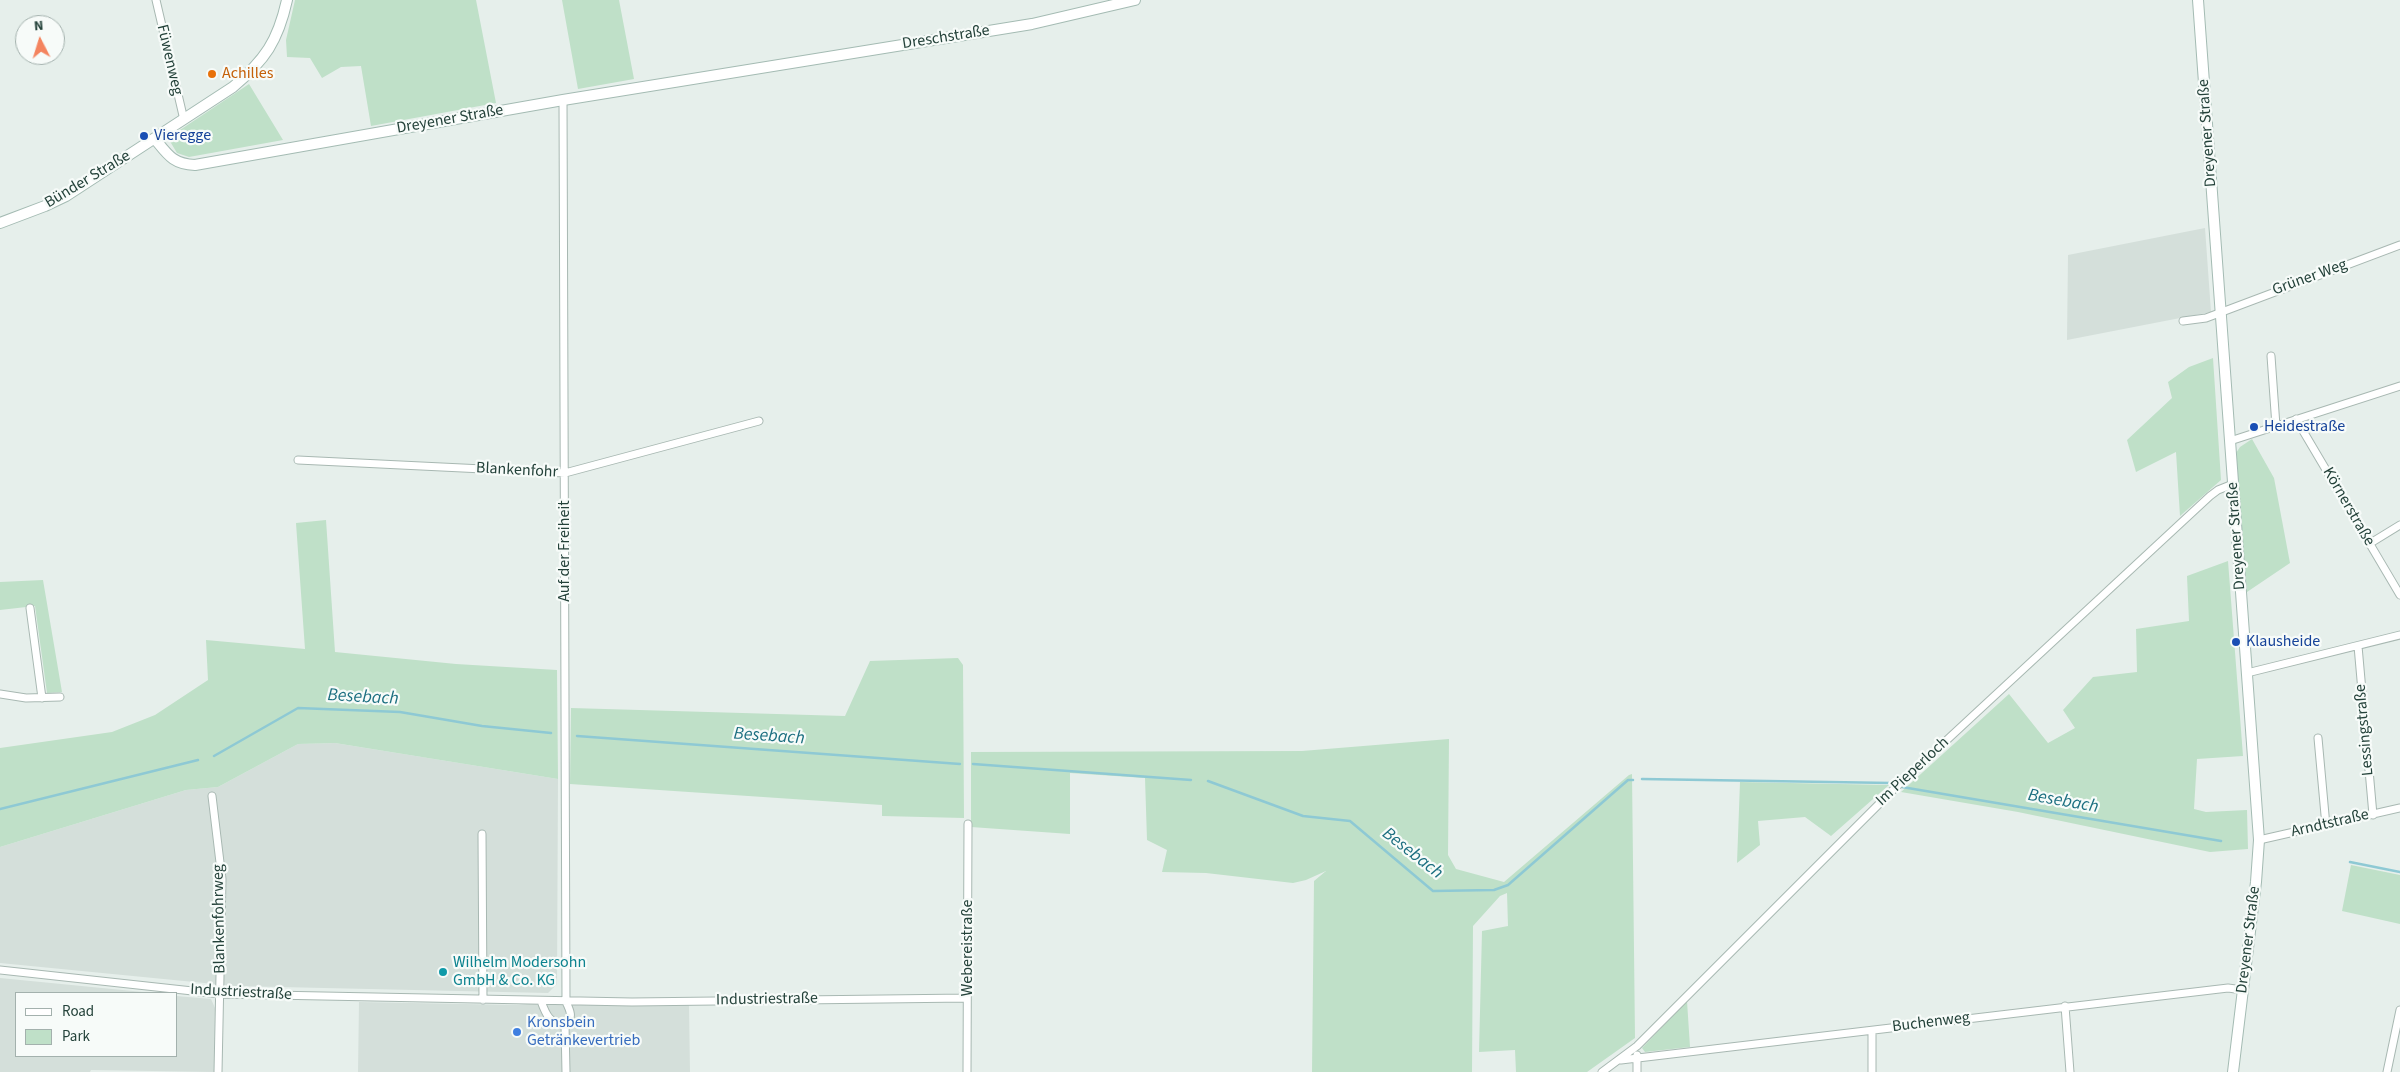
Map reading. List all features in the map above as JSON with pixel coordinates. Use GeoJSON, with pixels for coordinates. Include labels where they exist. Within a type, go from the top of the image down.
{"type":"FeatureCollection","features":[{"type":"Feature","properties":{"kind":"street","name":"Füwenweg"},"geometry":{"type":"LineString","coordinates":[[156,0],[184,120]]}},
{"type":"Feature","properties":{"kind":"street","name":"Bünder Straße"},"geometry":{"type":"LineString","coordinates":[[0,223],[66,196],[233,87],[263,59],[278,32],[286,0]]}},
{"type":"Feature","properties":{"kind":"street","name":"Dreschstraße"},"geometry":{"type":"LineString","coordinates":[[755,68],[1032,24],[1135,0]]}},
{"type":"Feature","properties":{"kind":"street","name":"Dreyener Straße"},"geometry":{"type":"LineString","coordinates":[[2198,0],[2259,840],[2244,990],[2233,1072]]}},
{"type":"Feature","properties":{"kind":"street","name":"Dreyener Straße"},"geometry":{"type":"LineString","coordinates":[[155,139],[172,158],[181,164],[195,165],[755,68]]}},
{"type":"Feature","properties":{"kind":"street","name":"Auf der Freiheit"},"geometry":{"type":"LineString","coordinates":[[563,100],[566,1002]]}},
{"type":"Feature","properties":{"kind":"street","name":"Grüner Weg"},"geometry":{"type":"LineString","coordinates":[[2183,321],[2206,318],[2220,311],[2400,245]]}},
{"type":"Feature","properties":{"kind":"street"},"geometry":{"type":"LineString","coordinates":[[2271,356],[2276,426]]}},
{"type":"Feature","properties":{"kind":"street"},"geometry":{"type":"LineString","coordinates":[[2230,441],[2400,386]]}},
{"type":"Feature","properties":{"kind":"street","name":"Körnerstraße"},"geometry":{"type":"LineString","coordinates":[[2296,419],[2400,595]]}},
{"type":"Feature","properties":{"kind":"street","name":"Blankenfohr"},"geometry":{"type":"LineString","coordinates":[[298,460],[565,473],[759,421]]}},
{"type":"Feature","properties":{"kind":"street","name":"Im Pieperloch"},"geometry":{"type":"LineString","coordinates":[[1602,1072],[1637,1046],[1894,789],[2210,496],[2218,490],[2233,484]]}},
{"type":"Feature","properties":{"kind":"street"},"geometry":{"type":"LineString","coordinates":[[2369,544],[2400,525]]}},
{"type":"Feature","properties":{"kind":"street"},"geometry":{"type":"LineString","coordinates":[[30,608],[42,698]]}},
{"type":"Feature","properties":{"kind":"street"},"geometry":{"type":"LineString","coordinates":[[2247,673],[2400,636]]}},
{"type":"Feature","properties":{"kind":"street","name":"Lessingstraße"},"geometry":{"type":"LineString","coordinates":[[2358,646],[2373,815]]}},
{"type":"Feature","properties":{"kind":"street"},"geometry":{"type":"LineString","coordinates":[[0,694],[42,698],[60,697]]}},
{"type":"Feature","properties":{"kind":"street"},"geometry":{"type":"LineString","coordinates":[[2318,738],[2326,826]]}},
{"type":"Feature","properties":{"kind":"street","name":"Blankenfohrweg"},"geometry":{"type":"LineString","coordinates":[[212,796],[222,879],[218,1072]]}},
{"type":"Feature","properties":{"kind":"street","name":"Arndtstraße"},"geometry":{"type":"LineString","coordinates":[[2259,840],[2400,808]]}},
{"type":"Feature","properties":{"kind":"street","name":"Webereistraße"},"geometry":{"type":"LineString","coordinates":[[967,1072],[968,824]]}},
{"type":"Feature","properties":{"kind":"street"},"geometry":{"type":"LineString","coordinates":[[482,834],[483,1000]]}},
{"type":"Feature","properties":{"kind":"street","name":"Industriestraße"},"geometry":{"type":"LineString","coordinates":[[0,970],[220,994],[566,1002],[968,998]]}},
{"type":"Feature","properties":{"kind":"street","name":"Buchenweg"},"geometry":{"type":"LineString","coordinates":[[1619,1060],[1872,1031],[2065,1006],[2228,988],[2244,990]]}},
{"type":"Feature","properties":{"kind":"street"},"geometry":{"type":"LineString","coordinates":[[541,1001],[545,1013],[552,1022],[565,1025]]}},
{"type":"Feature","properties":{"kind":"street"},"geometry":{"type":"LineString","coordinates":[[566,1002],[571,1014],[569,1022],[565,1025],[566,1072]]}},
{"type":"Feature","properties":{"kind":"street"},"geometry":{"type":"LineString","coordinates":[[2065,1006],[2070,1072]]}},
{"type":"Feature","properties":{"kind":"street"},"geometry":{"type":"LineString","coordinates":[[2387,1072],[2400,1010]]}},
{"type":"Feature","properties":{"kind":"street"},"geometry":{"type":"LineString","coordinates":[[1872,1031],[1872,1072]]}},
{"type":"Feature","properties":{"kind":"street"},"geometry":{"type":"LineString","coordinates":[[1637,1046],[1637,1072]]}},
{"type":"Feature","properties":{"kind":"shaded area"},"geometry":{"type":"Polygon","coordinates":[[[2205,228],[2211,312],[2067,340],[2068,255],[2205,228]]]}},
{"type":"Feature","properties":{"kind":"shaded area"},"geometry":{"type":"Polygon","coordinates":[[[335,743],[558,779],[557,984],[548,993],[235,986],[0,963],[0,847],[186,790],[218,787],[298,744],[335,743]]]}},
{"type":"Feature","properties":{"kind":"shaded area"},"geometry":{"type":"Polygon","coordinates":[[[0,978],[143,992],[15,992],[15,1057],[178,1057],[178,996],[211,999],[215,1008],[214,1072],[91,1070],[90,1072],[0,1072],[0,978]]]}},
{"type":"Feature","properties":{"kind":"shaded area"},"geometry":{"type":"Polygon","coordinates":[[[570,1000],[575,1005],[689,1004],[690,1072],[358,1072],[359,1002],[518,1005],[570,1000]]]}},
{"type":"Feature","properties":{"kind":"green space"},"geometry":{"type":"Polygon","coordinates":[[[295,0],[476,0],[496,103],[371,126],[361,66],[341,67],[322,78],[310,58],[287,57],[286,40],[295,0]]]}},
{"type":"Feature","properties":{"kind":"green space"},"geometry":{"type":"Polygon","coordinates":[[[562,0],[619,0],[634,79],[578,89],[562,0]]]}},
{"type":"Feature","properties":{"kind":"green space"},"geometry":{"type":"Polygon","coordinates":[[[249,84],[283,140],[189,157],[177,153],[168,138],[249,84]]]}},
{"type":"Feature","properties":{"kind":"green space"},"geometry":{"type":"Polygon","coordinates":[[[2213,358],[2221,480],[2180,516],[2176,452],[2136,472],[2127,440],[2172,398],[2168,382],[2189,367],[2213,358]]]}},
{"type":"Feature","properties":{"kind":"green space"},"geometry":{"type":"Polygon","coordinates":[[[2252,439],[2274,478],[2290,563],[2247,592],[2236,453],[2240,447],[2252,439]]]}},
{"type":"Feature","properties":{"kind":"green space"},"geometry":{"type":"Polygon","coordinates":[[[326,520],[335,652],[456,664],[557,670],[558,779],[335,743],[298,744],[218,787],[186,790],[0,847],[0,748],[112,732],[155,715],[208,680],[206,640],[305,649],[296,523],[326,520]]]}},
{"type":"Feature","properties":{"kind":"green space"},"geometry":{"type":"Polygon","coordinates":[[[2228,561],[2243,756],[2197,759],[2194,809],[2206,812],[2247,810],[2248,849],[2210,852],[2018,812],[1901,792],[2009,694],[2048,743],[2075,728],[2063,710],[2093,677],[2137,672],[2136,629],[2189,621],[2187,576],[2228,561]]]}},
{"type":"Feature","properties":{"kind":"green space"},"geometry":{"type":"Polygon","coordinates":[[[43,580],[62,692],[47,693],[35,606],[0,610],[0,582],[43,580]]]}},
{"type":"Feature","properties":{"kind":"green space"},"geometry":{"type":"Polygon","coordinates":[[[958,658],[963,665],[964,818],[882,816],[882,805],[570,784],[571,708],[845,716],[870,661],[958,658]]]}},
{"type":"Feature","properties":{"kind":"green space"},"geometry":{"type":"Polygon","coordinates":[[[1449,739],[1448,855],[1456,869],[1504,882],[1632,774],[1635,1038],[1587,1072],[1516,1072],[1515,1050],[1479,1052],[1482,931],[1508,926],[1507,893],[1500,896],[1473,926],[1472,1072],[1312,1072],[1314,881],[1326,871],[1306,880],[1293,883],[1206,873],[1162,872],[1167,850],[1147,840],[1145,778],[1070,773],[1070,834],[971,827],[971,752],[1302,751],[1449,739]]]}},
{"type":"Feature","properties":{"kind":"green space"},"geometry":{"type":"Polygon","coordinates":[[[1740,782],[1889,785],[1831,836],[1805,817],[1758,821],[1760,845],[1737,863],[1740,782]]]}},
{"type":"Feature","properties":{"kind":"green space"},"geometry":{"type":"Polygon","coordinates":[[[2351,865],[2400,875],[2400,924],[2342,911],[2351,865]]]}},
{"type":"Feature","properties":{"kind":"green space"},"geometry":{"type":"Polygon","coordinates":[[[1687,1001],[1690,1047],[1645,1052],[1642,1048],[1687,1001]]]}},
{"type":"Feature","properties":{"kind":"waterway","name":"Besebach"},"geometry":{"type":"LineString","coordinates":[[214,756],[298,708],[400,712],[482,726],[551,733]]}},
{"type":"Feature","properties":{"kind":"waterway","name":"Besebach"},"geometry":{"type":"LineString","coordinates":[[577,736],[960,764]]}},
{"type":"Feature","properties":{"kind":"waterway","name":"Besebach"},"geometry":{"type":"LineString","coordinates":[[0,809],[198,760]]}},
{"type":"Feature","properties":{"kind":"waterway","name":"Besebach"},"geometry":{"type":"LineString","coordinates":[[973,764],[1191,780]]}},
{"type":"Feature","properties":{"kind":"waterway","name":"Besebach"},"geometry":{"type":"LineString","coordinates":[[1642,779],[1891,783]]}},
{"type":"Feature","properties":{"kind":"waterway","name":"Besebach"},"geometry":{"type":"LineString","coordinates":[[1208,781],[1303,816],[1350,821],[1433,891],[1494,890],[1508,885],[1628,780],[1633,780]]}},
{"type":"Feature","properties":{"kind":"waterway","name":"Besebach"},"geometry":{"type":"LineString","coordinates":[[1902,787],[2221,841]]}},
{"type":"Feature","properties":{"kind":"waterway","name":"Besebach"},"geometry":{"type":"LineString","coordinates":[[2350,862],[2400,872]]}},
{"type":"Feature","properties":{"kind":"place","name":"Achilles"},"geometry":{"type":"Point","coordinates":[212,74]}},
{"type":"Feature","properties":{"kind":"place","name":"Vieregge"},"geometry":{"type":"Point","coordinates":[144,136]}},
{"type":"Feature","properties":{"kind":"place","name":"Heidestraße"},"geometry":{"type":"Point","coordinates":[2254,427]}},
{"type":"Feature","properties":{"kind":"place","name":"Klausheide"},"geometry":{"type":"Point","coordinates":[2236,642]}},
{"type":"Feature","properties":{"kind":"place","name":"Wilhelm Modersohn GmbH & Co. KG"},"geometry":{"type":"Point","coordinates":[443,972]}},
{"type":"Feature","properties":{"kind":"place","name":"Kronsbein Getränkevertrieb"},"geometry":{"type":"Point","coordinates":[517,1032]}}]}
